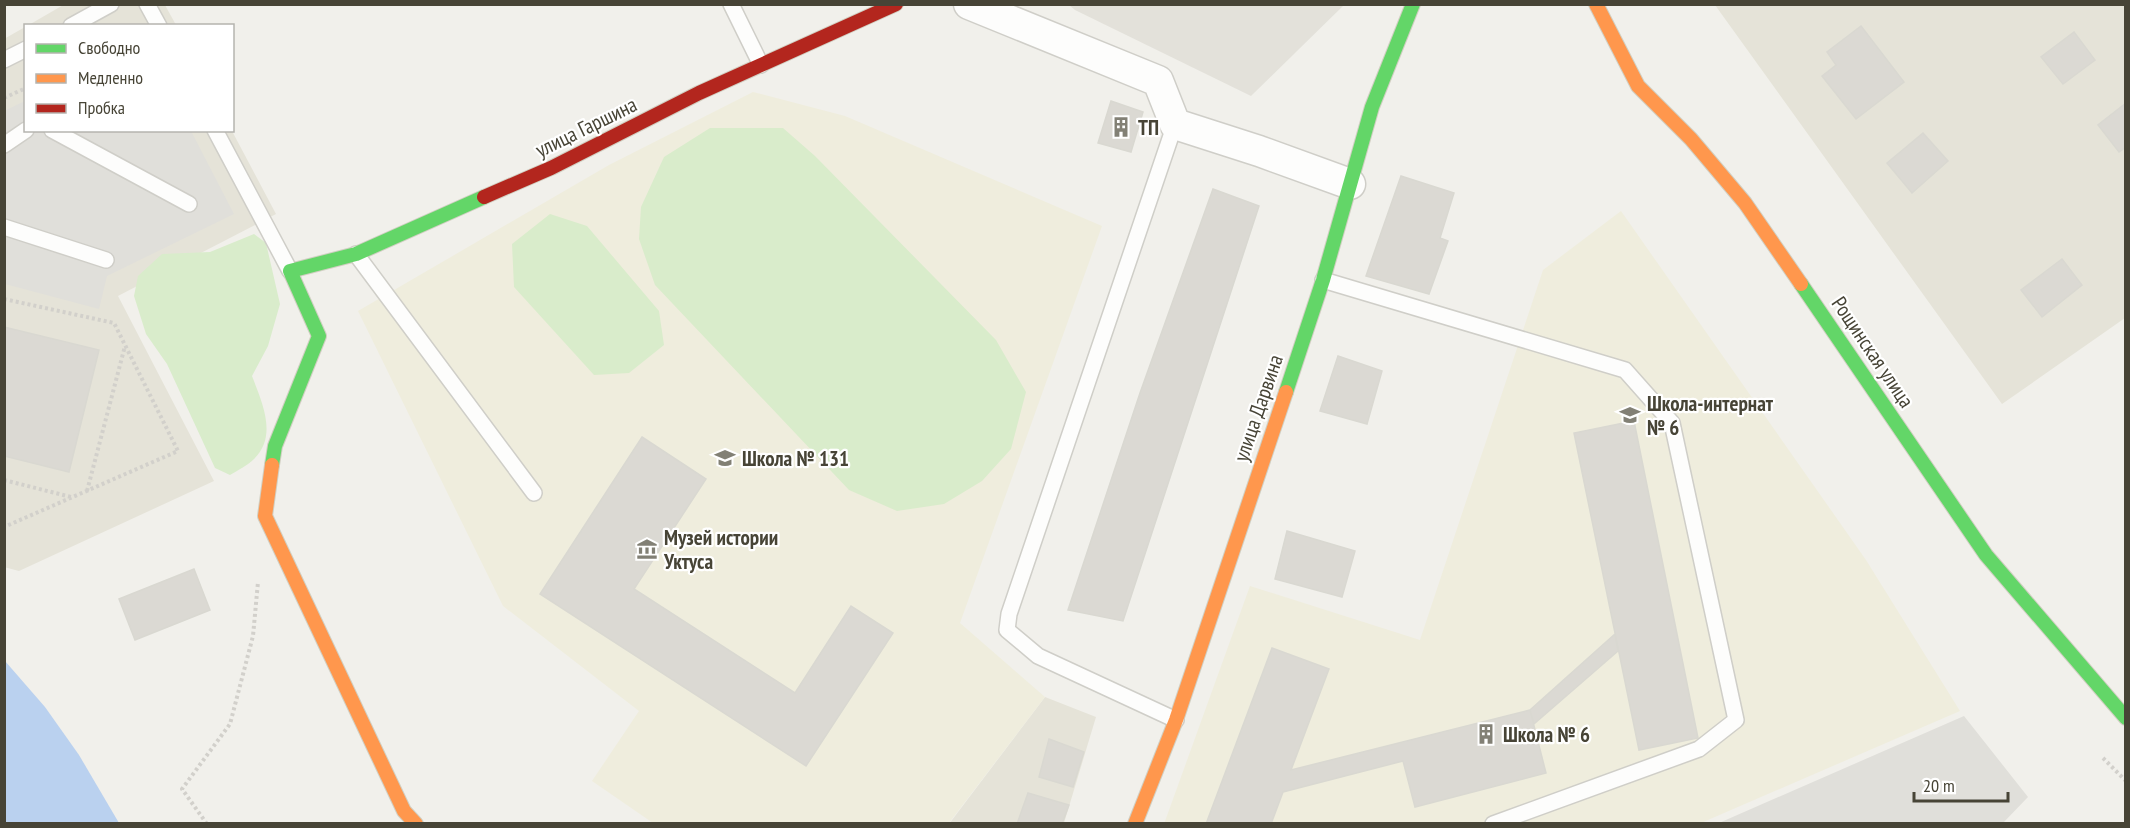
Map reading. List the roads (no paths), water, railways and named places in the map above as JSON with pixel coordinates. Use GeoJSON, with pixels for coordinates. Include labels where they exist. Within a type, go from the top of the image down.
{"type":"FeatureCollection","features":[{"type":"Feature","properties":{"kind":"street","name":"улица Гаршина"},"geometry":{"type":"LineString","coordinates":[[290,271],[356,254],[551,168],[699,93],[896,4]]}},
{"type":"Feature","properties":{"kind":"street"},"geometry":{"type":"LineString","coordinates":[[969,4],[1158,81],[1175,124],[1350,184]]}},
{"type":"Feature","properties":{"kind":"street","name":"улица Дарвина"},"geometry":{"type":"LineString","coordinates":[[1135,824],[1176,720],[1323,280],[1372,106],[1413,4]]}},
{"type":"Feature","properties":{"kind":"street","name":"Рощинская улица"},"geometry":{"type":"LineString","coordinates":[[1596,4],[1638,86],[1691,139],[1745,203],[1986,555],[2126,718]]}},
{"type":"Feature","properties":{"kind":"street"},"geometry":{"type":"LineString","coordinates":[[290,271],[320,336],[275,447],[265,516],[404,811],[416,824]]}},
{"type":"Feature","properties":{"kind":"lane"},"geometry":{"type":"LineString","coordinates":[[75,24],[111,4]]}},
{"type":"Feature","properties":{"kind":"lane"},"geometry":{"type":"LineString","coordinates":[[147,4],[158,24]]}},
{"type":"Feature","properties":{"kind":"lane"},"geometry":{"type":"LineString","coordinates":[[731,4],[761,65]]}},
{"type":"Feature","properties":{"kind":"lane"},"geometry":{"type":"LineString","coordinates":[[4,60],[24,50]]}},
{"type":"Feature","properties":{"kind":"lane"},"geometry":{"type":"LineString","coordinates":[[1175,124],[1009,614],[1007,630],[1038,656],[1176,720]]}},
{"type":"Feature","properties":{"kind":"lane"},"geometry":{"type":"LineString","coordinates":[[4,145],[24,131]]}},
{"type":"Feature","properties":{"kind":"lane"},"geometry":{"type":"LineString","coordinates":[[56,132],[189,204]]}},
{"type":"Feature","properties":{"kind":"lane"},"geometry":{"type":"LineString","coordinates":[[216,132],[290,271]]}},
{"type":"Feature","properties":{"kind":"lane"},"geometry":{"type":"LineString","coordinates":[[4,227],[106,260]]}},
{"type":"Feature","properties":{"kind":"lane"},"geometry":{"type":"LineString","coordinates":[[356,254],[534,493]]}},
{"type":"Feature","properties":{"kind":"lane"},"geometry":{"type":"LineString","coordinates":[[1323,280],[1625,370],[1672,423],[1736,720],[1699,749],[1493,824]]}},
{"type":"Feature","properties":{"kind":"water"},"geometry":{"type":"Polygon","coordinates":[[[5,661],[45,707],[79,755],[119,823],[5,823],[5,661]]]}},
{"type":"Feature","properties":{"kind":"place","name":"ТП"},"geometry":{"type":"Point","coordinates":[1121,127]}},
{"type":"Feature","properties":{"kind":"place","name":"Школа-интернат № 6"},"geometry":{"type":"Point","coordinates":[1630,415]}},
{"type":"Feature","properties":{"kind":"place","name":"Школа № 131"},"geometry":{"type":"Point","coordinates":[725,458]}},
{"type":"Feature","properties":{"kind":"place","name":"Музей истории Уктуса"},"geometry":{"type":"Point","coordinates":[647,549]}},
{"type":"Feature","properties":{"kind":"place","name":"Школа № 6"},"geometry":{"type":"Point","coordinates":[1486,734]}}]}
